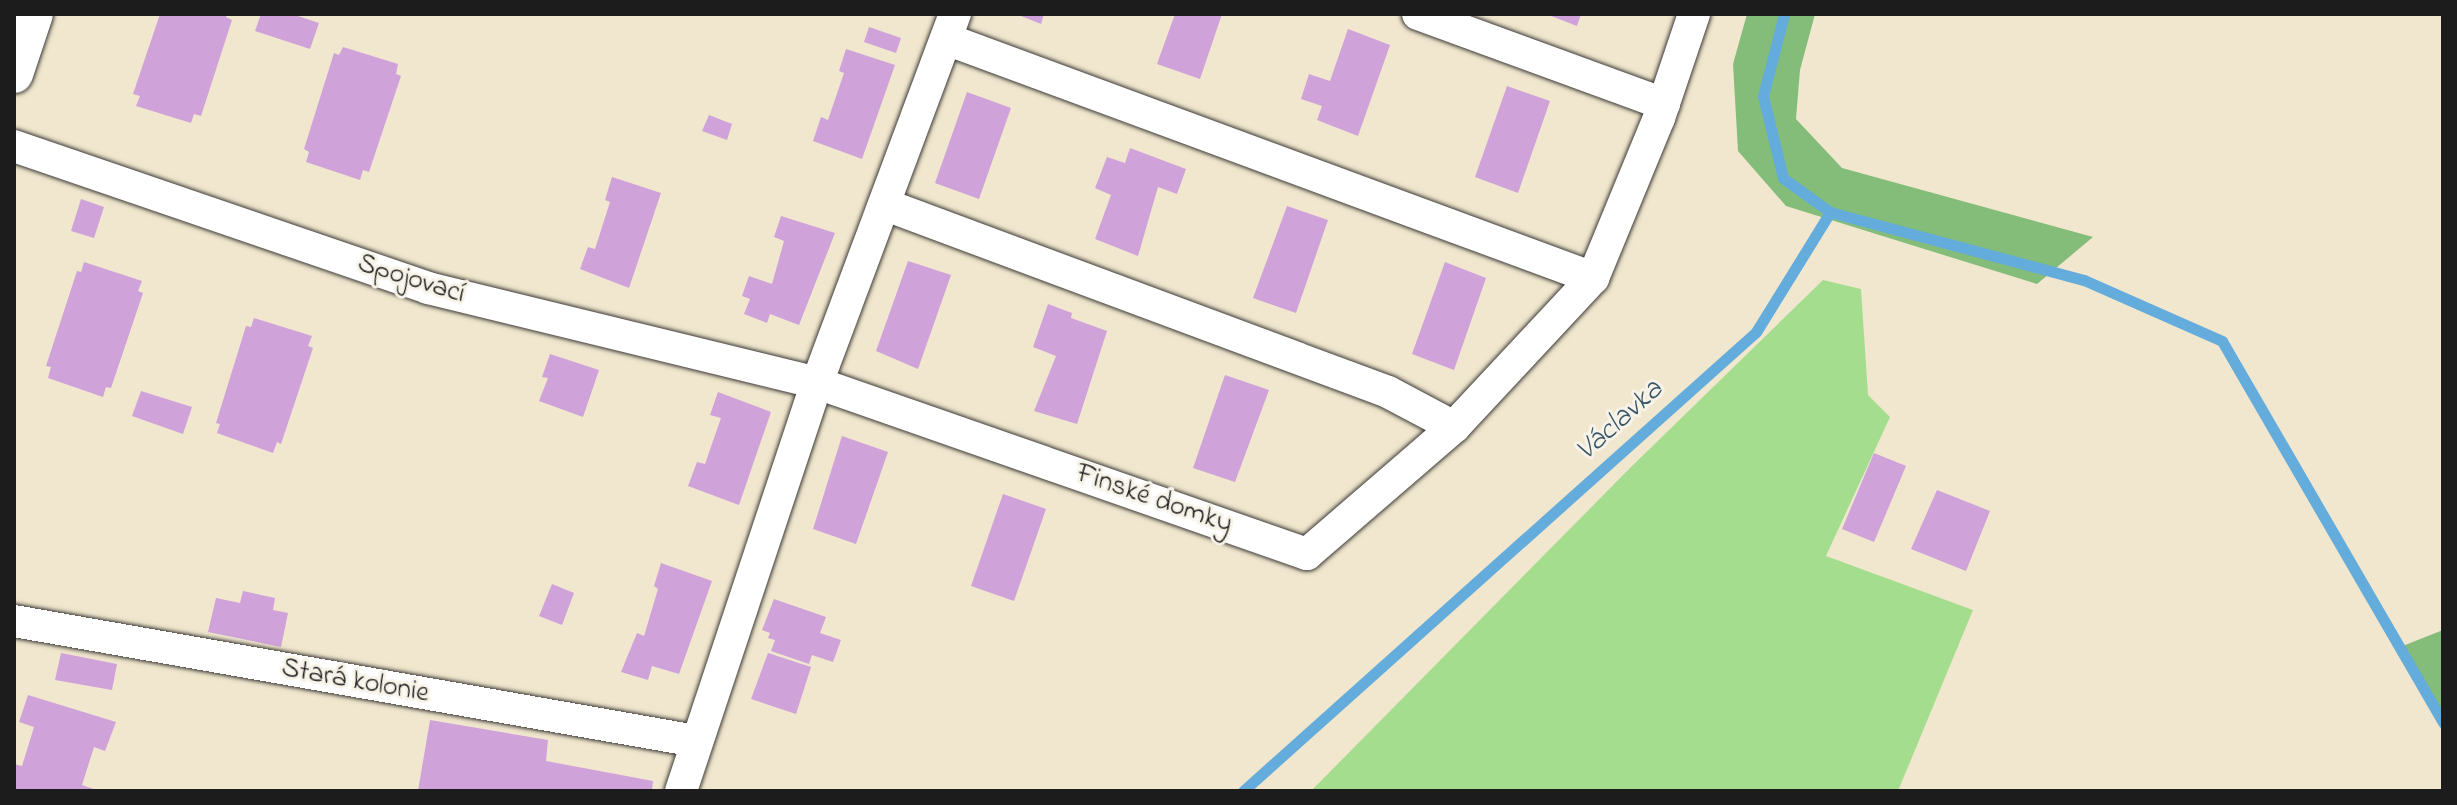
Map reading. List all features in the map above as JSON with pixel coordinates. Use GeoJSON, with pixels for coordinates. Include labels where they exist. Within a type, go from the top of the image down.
{"type":"FeatureCollection","features":[{"type":"Feature","properties":{"kind":"street"},"geometry":{"type":"LineString","coordinates":[[14,74],[34,14]]}},
{"type":"Feature","properties":{"kind":"street"},"geometry":{"type":"LineString","coordinates":[[1418,14],[1664,104]]}},
{"type":"Feature","properties":{"kind":"street","name":"Finské domky"},"geometry":{"type":"LineString","coordinates":[[817,383],[1307,554],[1454,427],[1593,278],[1664,104],[1694,14]]}},
{"type":"Feature","properties":{"kind":"street"},"geometry":{"type":"LineString","coordinates":[[681,791],[817,383],[886,205],[950,26],[1593,278]]}},
{"type":"Feature","properties":{"kind":"street","name":"Spojovací"},"geometry":{"type":"LineString","coordinates":[[14,146],[428,288],[817,383]]}},
{"type":"Feature","properties":{"kind":"street"},"geometry":{"type":"LineString","coordinates":[[886,205],[1388,392],[1454,427]]}},
{"type":"Feature","properties":{"kind":"street","name":"Stará kolonie"},"geometry":{"type":"LineString","coordinates":[[14,621],[696,741]]}},
{"type":"Feature","properties":{"kind":"green space"},"geometry":{"type":"Polygon","coordinates":[[[1747,14],[1815,14],[1800,70],[1796,119],[1842,168],[2093,237],[2037,284],[1786,206],[1738,151],[1733,64],[1747,14]]]}},
{"type":"Feature","properties":{"kind":"green space"},"geometry":{"type":"Polygon","coordinates":[[[1823,280],[1861,289],[1868,395],[1890,417],[1826,556],[1973,610],[1898,791],[1311,791],[1630,468],[1823,280]]]}},
{"type":"Feature","properties":{"kind":"green space"},"geometry":{"type":"Polygon","coordinates":[[[2443,630],[2443,732],[2395,649],[2443,630]]]}},
{"type":"Feature","properties":{"kind":"building"},"geometry":{"type":"Polygon","coordinates":[[[160,14],[227,14],[226,17],[232,20],[201,116],[194,114],[191,123],[136,106],[140,96],[133,94],[160,14]]]}},
{"type":"Feature","properties":{"kind":"building"},"geometry":{"type":"Polygon","coordinates":[[[261,14],[292,14],[319,23],[310,49],[255,31],[261,14]]]}},
{"type":"Feature","properties":{"kind":"building"},"geometry":{"type":"Polygon","coordinates":[[[1016,14],[1044,14],[1041,24],[1016,14]]]}},
{"type":"Feature","properties":{"kind":"building"},"geometry":{"type":"Polygon","coordinates":[[[1175,14],[1222,14],[1200,79],[1157,64],[1175,14]]]}},
{"type":"Feature","properties":{"kind":"building"},"geometry":{"type":"Polygon","coordinates":[[[1546,14],[1581,14],[1577,26],[1546,14]]]}},
{"type":"Feature","properties":{"kind":"building"},"geometry":{"type":"Polygon","coordinates":[[[869,27],[901,38],[896,53],[864,42],[869,27]]]}},
{"type":"Feature","properties":{"kind":"building"},"geometry":{"type":"Polygon","coordinates":[[[1348,29],[1390,45],[1358,136],[1317,120],[1322,106],[1301,99],[1309,74],[1330,81],[1348,29]]]}},
{"type":"Feature","properties":{"kind":"building"},"geometry":{"type":"Polygon","coordinates":[[[343,47],[398,64],[396,74],[401,76],[369,172],[363,170],[360,180],[306,162],[309,152],[304,149],[334,53],[339,55],[343,47]]]}},
{"type":"Feature","properties":{"kind":"building"},"geometry":{"type":"Polygon","coordinates":[[[846,49],[895,65],[862,159],[813,141],[821,117],[828,120],[844,73],[839,71],[846,49]]]}},
{"type":"Feature","properties":{"kind":"building"},"geometry":{"type":"Polygon","coordinates":[[[1507,86],[1550,101],[1518,193],[1475,177],[1507,86]]]}},
{"type":"Feature","properties":{"kind":"building"},"geometry":{"type":"Polygon","coordinates":[[[967,92],[1011,108],[979,199],[935,183],[967,92]]]}},
{"type":"Feature","properties":{"kind":"building"},"geometry":{"type":"Polygon","coordinates":[[[709,115],[732,124],[727,140],[702,131],[709,115]]]}},
{"type":"Feature","properties":{"kind":"building"},"geometry":{"type":"Polygon","coordinates":[[[1130,148],[1186,169],[1177,194],[1158,187],[1138,256],[1095,239],[1111,195],[1095,188],[1107,157],[1125,163],[1130,148]]]}},
{"type":"Feature","properties":{"kind":"building"},"geometry":{"type":"Polygon","coordinates":[[[612,177],[661,193],[629,288],[580,269],[588,247],[595,249],[610,202],[605,200],[612,177]]]}},
{"type":"Feature","properties":{"kind":"building"},"geometry":{"type":"Polygon","coordinates":[[[81,199],[104,207],[94,238],[71,231],[81,199]]]}},
{"type":"Feature","properties":{"kind":"building"},"geometry":{"type":"Polygon","coordinates":[[[1287,206],[1328,220],[1296,313],[1253,298],[1287,206]]]}},
{"type":"Feature","properties":{"kind":"building"},"geometry":{"type":"Polygon","coordinates":[[[781,216],[835,233],[799,325],[770,314],[767,323],[744,314],[750,299],[742,296],[749,276],[772,284],[784,241],[774,237],[781,216]]]}},
{"type":"Feature","properties":{"kind":"building"},"geometry":{"type":"Polygon","coordinates":[[[908,261],[951,275],[918,369],[876,351],[908,261]]]}},
{"type":"Feature","properties":{"kind":"building"},"geometry":{"type":"Polygon","coordinates":[[[84,262],[142,281],[138,291],[143,293],[111,388],[106,387],[103,397],[48,378],[51,367],[46,366],[77,271],[81,272],[84,262]]]}},
{"type":"Feature","properties":{"kind":"building"},"geometry":{"type":"Polygon","coordinates":[[[1445,262],[1486,278],[1454,370],[1412,354],[1445,262]]]}},
{"type":"Feature","properties":{"kind":"building"},"geometry":{"type":"Polygon","coordinates":[[[1048,304],[1072,313],[1071,318],[1107,331],[1077,424],[1034,411],[1056,356],[1033,347],[1048,304]]]}},
{"type":"Feature","properties":{"kind":"building"},"geometry":{"type":"Polygon","coordinates":[[[254,318],[312,336],[308,346],[313,348],[281,444],[277,442],[273,453],[217,433],[220,424],[216,423],[246,326],[251,327],[254,318]]]}},
{"type":"Feature","properties":{"kind":"building"},"geometry":{"type":"Polygon","coordinates":[[[550,354],[599,370],[583,417],[539,401],[548,378],[542,377],[550,354]]]}},
{"type":"Feature","properties":{"kind":"building"},"geometry":{"type":"Polygon","coordinates":[[[1225,375],[1269,390],[1235,482],[1193,468],[1225,375]]]}},
{"type":"Feature","properties":{"kind":"building"},"geometry":{"type":"Polygon","coordinates":[[[141,391],[192,407],[183,434],[132,416],[141,391]]]}},
{"type":"Feature","properties":{"kind":"building"},"geometry":{"type":"Polygon","coordinates":[[[718,392],[771,412],[739,505],[688,486],[697,462],[705,464],[721,418],[710,415],[718,392]]]}},
{"type":"Feature","properties":{"kind":"building"},"geometry":{"type":"Polygon","coordinates":[[[842,436],[888,452],[856,544],[813,529],[842,436]]]}},
{"type":"Feature","properties":{"kind":"building"},"geometry":{"type":"Polygon","coordinates":[[[1874,453],[1906,466],[1874,542],[1842,529],[1874,453]]]}},
{"type":"Feature","properties":{"kind":"building"},"geometry":{"type":"Polygon","coordinates":[[[1937,490],[1990,511],[1966,571],[1911,549],[1937,490]]]}},
{"type":"Feature","properties":{"kind":"building"},"geometry":{"type":"Polygon","coordinates":[[[1003,494],[1046,509],[1014,601],[971,586],[1003,494]]]}},
{"type":"Feature","properties":{"kind":"building"},"geometry":{"type":"Polygon","coordinates":[[[661,563],[712,581],[679,674],[652,666],[648,680],[621,672],[637,633],[644,636],[658,589],[654,586],[661,563]]]}},
{"type":"Feature","properties":{"kind":"building"},"geometry":{"type":"Polygon","coordinates":[[[552,584],[574,593],[562,625],[539,616],[552,584]]]}},
{"type":"Feature","properties":{"kind":"building"},"geometry":{"type":"Polygon","coordinates":[[[243,591],[275,598],[273,610],[288,613],[281,647],[208,632],[216,598],[240,603],[243,591]]]}},
{"type":"Feature","properties":{"kind":"building"},"geometry":{"type":"Polygon","coordinates":[[[774,599],[826,617],[820,633],[841,640],[833,662],[812,655],[809,664],[771,651],[775,640],[768,638],[770,633],[762,630],[774,599]]]}},
{"type":"Feature","properties":{"kind":"building"},"geometry":{"type":"Polygon","coordinates":[[[61,653],[117,664],[112,690],[55,680],[61,653]]]}},
{"type":"Feature","properties":{"kind":"building"},"geometry":{"type":"Polygon","coordinates":[[[768,653],[811,667],[796,714],[751,699],[768,653]]]}},
{"type":"Feature","properties":{"kind":"building"},"geometry":{"type":"Polygon","coordinates":[[[28,695],[116,722],[105,751],[94,747],[82,785],[99,791],[14,791],[14,764],[22,766],[34,727],[19,722],[28,695]]]}},
{"type":"Feature","properties":{"kind":"building"},"geometry":{"type":"Polygon","coordinates":[[[430,720],[548,740],[546,761],[653,781],[652,791],[418,791],[430,720]]]}},
{"type":"Feature","properties":{"kind":"waterway","name":"Václavka"},"geometry":{"type":"LineString","coordinates":[[1243,791],[1756,332],[1830,212],[1783,178],[1763,96],[1784,14]]}},
{"type":"Feature","properties":{"kind":"waterway"},"geometry":{"type":"LineString","coordinates":[[1830,212],[2084,280],[2222,341],[2443,723]]}}]}
